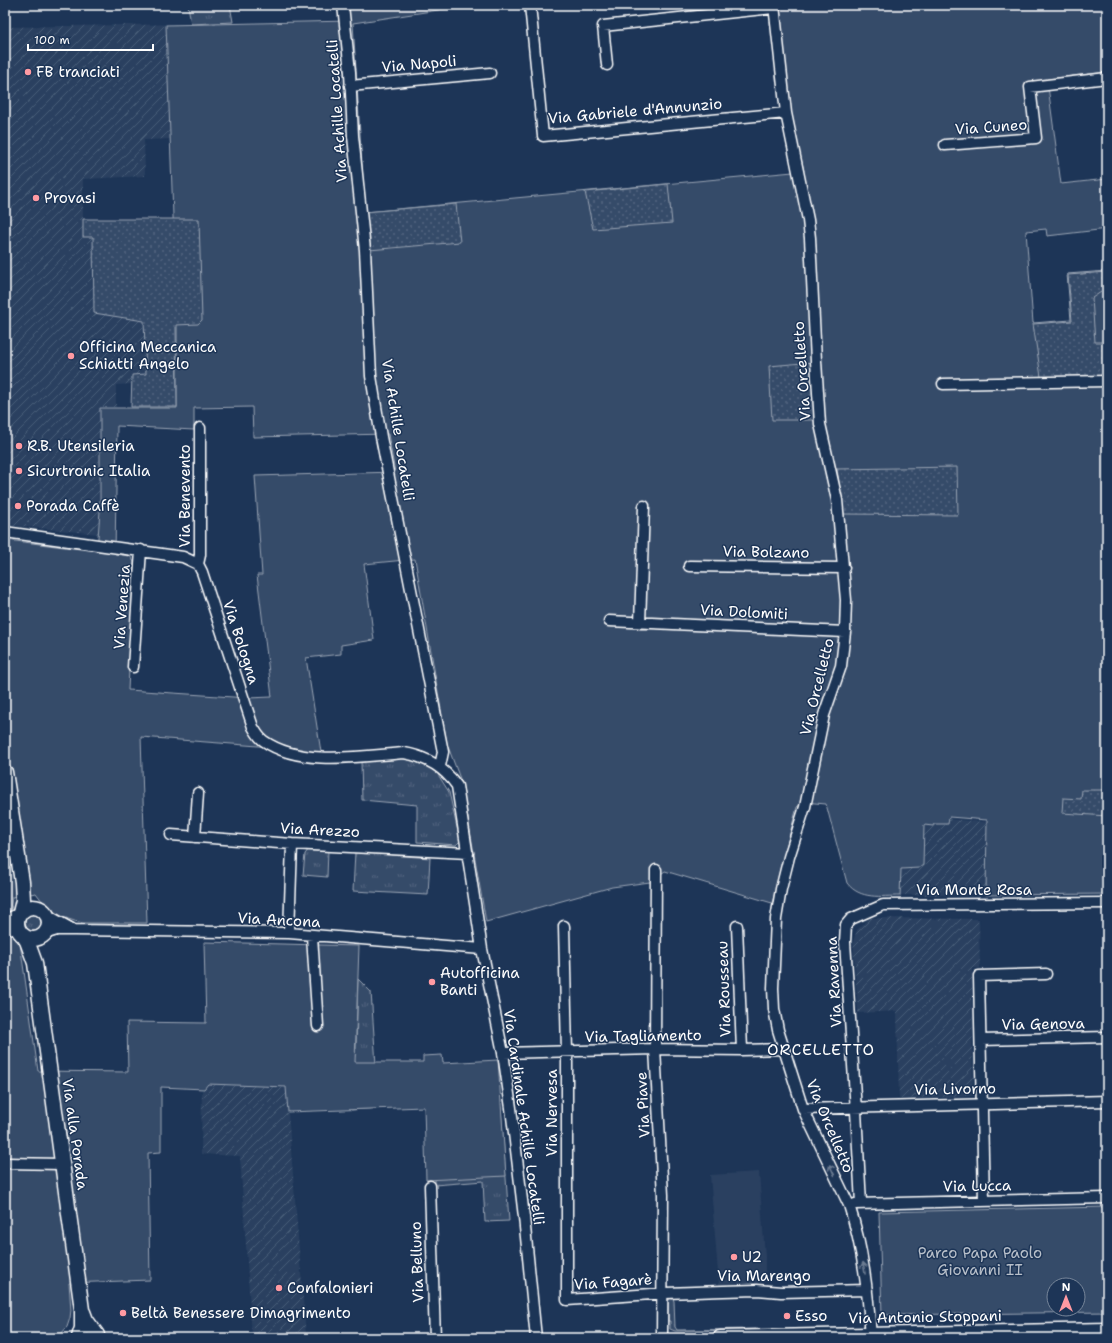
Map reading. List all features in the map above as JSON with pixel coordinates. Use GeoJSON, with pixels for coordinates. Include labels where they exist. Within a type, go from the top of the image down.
{"type":"FeatureCollection","features":[{"type":"Feature","properties":{"kind":"street","name":"Via Achille Locatelli"},"geometry":{"type":"LineString","coordinates":[[343,5],[353,136],[365,250],[371,376],[381,437],[443,752],[440,766]]}},
{"type":"Feature","properties":{"kind":"street","name":"Via Gabriele d'Annunzio"},"geometry":{"type":"LineString","coordinates":[[530,5],[543,136],[786,113]]}},
{"type":"Feature","properties":{"kind":"street","name":"Via Orcelletto"},"geometry":{"type":"LineString","coordinates":[[774,6],[786,113],[808,220],[820,424],[837,500],[846,600],[845,632],[841,666],[824,715],[805,807],[789,857],[781,889],[776,919],[773,988],[774,1009],[778,1030],[803,1108],[848,1205],[860,1249],[867,1290],[870,1337]]}},
{"type":"Feature","properties":{"kind":"street"},"geometry":{"type":"LineString","coordinates":[[607,65],[603,26],[774,6]]}},
{"type":"Feature","properties":{"kind":"street","name":"Via Napoli"},"geometry":{"type":"LineString","coordinates":[[350,86],[490,73]]}},
{"type":"Feature","properties":{"kind":"street","name":"Via Cuneo"},"geometry":{"type":"LineString","coordinates":[[945,145],[1036,138],[1030,87],[1107,78]]}},
{"type":"Feature","properties":{"kind":"street"},"geometry":{"type":"LineString","coordinates":[[943,384],[1107,382]]}},
{"type":"Feature","properties":{"kind":"street","name":"Via Benevento"},"geometry":{"type":"LineString","coordinates":[[198,564],[200,555],[200,428]]}},
{"type":"Feature","properties":{"kind":"street"},"geometry":{"type":"LineString","coordinates":[[640,623],[644,506]]}},
{"type":"Feature","properties":{"kind":"street"},"geometry":{"type":"LineString","coordinates":[[5,532],[141,550],[183,557],[198,564]]}},
{"type":"Feature","properties":{"kind":"street","name":"Via Venezia"},"geometry":{"type":"LineString","coordinates":[[133,667],[141,550]]}},
{"type":"Feature","properties":{"kind":"street","name":"Via Bologna"},"geometry":{"type":"LineString","coordinates":[[198,564],[202,572],[253,726],[263,741],[282,750],[304,757],[324,758],[404,754],[416,755],[428,759],[440,766]]}},
{"type":"Feature","properties":{"kind":"street","name":"Via Bolzano"},"geometry":{"type":"LineString","coordinates":[[689,566],[844,568]]}},
{"type":"Feature","properties":{"kind":"street","name":"Via Dolomiti"},"geometry":{"type":"LineString","coordinates":[[609,621],[845,632]]}},
{"type":"Feature","properties":{"kind":"street","name":"Via Cardinale Achille Locatelli"},"geometry":{"type":"LineString","coordinates":[[440,766],[457,786],[482,949],[503,1053],[524,1217],[536,1338]]}},
{"type":"Feature","properties":{"kind":"street"},"geometry":{"type":"LineString","coordinates":[[5,772],[22,882],[23,900],[16,922],[21,934]]}},
{"type":"Feature","properties":{"kind":"street"},"geometry":{"type":"LineString","coordinates":[[195,837],[198,793]]}},
{"type":"Feature","properties":{"kind":"street","name":"Via Arezzo"},"geometry":{"type":"LineString","coordinates":[[171,835],[292,844],[468,853]]}},
{"type":"Feature","properties":{"kind":"street"},"geometry":{"type":"LineString","coordinates":[[289,934],[292,844]]}},
{"type":"Feature","properties":{"kind":"street","name":"Via Piave"},"geometry":{"type":"LineString","coordinates":[[656,870],[655,1049],[663,1195],[662,1338]]}},
{"type":"Feature","properties":{"kind":"street"},"geometry":{"type":"LineString","coordinates":[[5,924],[32,939],[42,935],[48,926],[48,918],[22,882]]}},
{"type":"Feature","properties":{"kind":"street","name":"Via Monte Rosa"},"geometry":{"type":"LineString","coordinates":[[846,925],[851,919],[860,914],[883,905],[1107,904]]}},
{"type":"Feature","properties":{"kind":"street"},"geometry":{"type":"LineString","coordinates":[[5,920],[20,913],[26,907],[30,906],[44,912]]}},
{"type":"Feature","properties":{"kind":"street","name":"Via Ancona"},"geometry":{"type":"LineString","coordinates":[[44,912],[74,930]]}},
{"type":"Feature","properties":{"kind":"street","name":"Via Ravenna"},"geometry":{"type":"LineString","coordinates":[[846,925],[845,942],[861,1204]]}},
{"type":"Feature","properties":{"kind":"street","name":"Via Nervesa"},"geometry":{"type":"LineString","coordinates":[[564,926],[567,1052],[567,1300]]}},
{"type":"Feature","properties":{"kind":"street","name":"Via Rousseau"},"geometry":{"type":"LineString","coordinates":[[737,926],[742,1050]]}},
{"type":"Feature","properties":{"kind":"street","name":"Via Ancona"},"geometry":{"type":"LineString","coordinates":[[42,935],[57,930],[289,934],[482,949]]}},
{"type":"Feature","properties":{"kind":"street","name":"Via alla Porada"},"geometry":{"type":"LineString","coordinates":[[21,934],[27,941],[35,962],[82,1310],[82,1328],[78,1338]]}},
{"type":"Feature","properties":{"kind":"street","name":"Via alla Porada"},"geometry":{"type":"LineString","coordinates":[[35,962],[37,945],[42,935]]}},
{"type":"Feature","properties":{"kind":"street"},"geometry":{"type":"LineString","coordinates":[[312,936],[318,1026]]}},
{"type":"Feature","properties":{"kind":"street"},"geometry":{"type":"LineString","coordinates":[[984,1201],[979,976],[1046,974]]}},
{"type":"Feature","properties":{"kind":"street","name":"Via Genova"},"geometry":{"type":"LineString","coordinates":[[981,1040],[1107,1037]]}},
{"type":"Feature","properties":{"kind":"street","name":"Via Tagliamento"},"geometry":{"type":"LineString","coordinates":[[503,1053],[655,1049],[784,1049]]}},
{"type":"Feature","properties":{"kind":"street","name":"Via Livorno"},"geometry":{"type":"LineString","coordinates":[[803,1108],[1107,1101]]}},
{"type":"Feature","properties":{"kind":"street"},"geometry":{"type":"LineString","coordinates":[[5,1163],[62,1164]]}},
{"type":"Feature","properties":{"kind":"street","name":"Via Belluno"},"geometry":{"type":"LineString","coordinates":[[430,1186],[435,1338]]}},
{"type":"Feature","properties":{"kind":"street","name":"Via Lucca"},"geometry":{"type":"LineString","coordinates":[[848,1205],[1107,1198]]}},
{"type":"Feature","properties":{"kind":"street","name":"Via Marengo"},"geometry":{"type":"LineString","coordinates":[[662,1294],[757,1290],[781,1292],[867,1290]]}},
{"type":"Feature","properties":{"kind":"street","name":"Via Fagarè"},"geometry":{"type":"LineString","coordinates":[[567,1300],[662,1294]]}},
{"type":"Feature","properties":{"kind":"street","name":"Via alla Porada"},"geometry":{"type":"LineString","coordinates":[[82,1310],[86,1320],[99,1336]]}},
{"type":"Feature","properties":{"kind":"street","name":"Via Antonio Stoppani"},"geometry":{"type":"LineString","coordinates":[[720,1338],[870,1337],[1107,1330]]}},
{"type":"Feature","properties":{"kind":"street"},"geometry":{"type":"LineString","coordinates":[[78,1338],[87,1333],[99,1336]]}},
{"type":"Feature","properties":{"kind":"shaded area"},"geometry":{"type":"Polygon","coordinates":[[[191,24],[197,138],[144,140],[145,176],[83,179],[83,237],[93,237],[94,313],[143,321],[146,374],[131,375],[131,384],[116,385],[116,407],[100,407],[99,534],[7,525],[5,503],[5,27],[191,24]]]}},
{"type":"Feature","properties":{"kind":"shaded area"},"geometry":{"type":"Polygon","coordinates":[[[948,819],[987,822],[1030,884],[1029,895],[896,895],[904,821],[946,824],[948,819]]]}},
{"type":"Feature","properties":{"kind":"shaded area"},"geometry":{"type":"Polygon","coordinates":[[[870,918],[979,919],[980,968],[972,968],[973,1096],[899,1099],[897,1011],[858,1013],[853,942],[857,930],[870,918]]]}},
{"type":"Feature","properties":{"kind":"shaded area"},"geometry":{"type":"Polygon","coordinates":[[[208,1084],[286,1088],[306,1336],[252,1336],[240,1156],[201,1154],[202,1091],[208,1084]]]}},
{"type":"Feature","properties":{"kind":"shaded area"},"geometry":{"type":"Polygon","coordinates":[[[759,1172],[765,1257],[765,1282],[719,1285],[710,1175],[759,1172]]]}},
{"type":"Feature","properties":{"kind":"green space"},"geometry":{"type":"Polygon","coordinates":[[[188,5],[230,5],[233,22],[191,24],[188,5]]]}},
{"type":"Feature","properties":{"kind":"green space"},"geometry":{"type":"Polygon","coordinates":[[[348,5],[471,5],[353,23],[365,212],[804,171],[789,109],[778,5],[1107,5],[1107,72],[1047,79],[1061,184],[1107,179],[1107,229],[1047,236],[1046,229],[1026,231],[1033,323],[1071,320],[1067,274],[1107,271],[1107,894],[986,895],[987,820],[949,817],[948,824],[934,824],[933,826],[924,825],[923,865],[919,868],[901,869],[900,896],[864,895],[852,888],[847,883],[826,804],[804,802],[797,807],[772,903],[665,871],[650,882],[612,887],[486,922],[462,784],[447,744],[415,559],[364,564],[374,640],[341,645],[341,654],[306,658],[321,752],[311,753],[271,747],[141,737],[147,923],[83,923],[68,919],[56,913],[45,904],[36,893],[12,897],[11,905],[20,943],[38,1071],[128,1072],[127,1022],[206,1023],[204,942],[359,946],[355,1062],[423,1062],[423,1056],[442,1055],[443,1063],[498,1060],[506,1176],[426,1180],[424,1107],[288,1112],[286,1087],[208,1084],[204,1089],[161,1087],[161,1152],[148,1153],[150,1280],[69,1283],[71,1310],[70,1318],[67,1327],[61,1334],[53,1338],[5,1338],[5,541],[7,540],[97,551],[100,511],[100,408],[177,408],[177,325],[166,25],[350,21],[348,5]],[[252,407],[194,408],[194,430],[117,426],[115,554],[130,556],[134,562],[128,690],[248,698],[272,697],[257,575],[262,575],[255,476],[395,472],[388,434],[253,437],[252,407]]]}},
{"type":"Feature","properties":{"kind":"green space"},"geometry":{"type":"Polygon","coordinates":[[[710,5],[756,5],[711,11],[710,5]]]}},
{"type":"Feature","properties":{"kind":"green space"},"geometry":{"type":"Polygon","coordinates":[[[668,184],[672,223],[593,229],[585,192],[668,184]]]}},
{"type":"Feature","properties":{"kind":"green space"},"geometry":{"type":"Polygon","coordinates":[[[456,204],[460,242],[369,250],[365,212],[456,204]]]}},
{"type":"Feature","properties":{"kind":"green space"},"geometry":{"type":"Polygon","coordinates":[[[83,219],[199,219],[202,320],[198,324],[176,325],[177,407],[131,407],[132,375],[146,374],[144,321],[94,313],[93,237],[83,237],[83,219]]]}},
{"type":"Feature","properties":{"kind":"green space"},"geometry":{"type":"Polygon","coordinates":[[[1107,272],[1107,288],[1092,298],[1095,342],[1107,342],[1107,377],[1041,377],[1033,324],[1072,321],[1068,275],[1107,272]]]}},
{"type":"Feature","properties":{"kind":"green space"},"geometry":{"type":"Polygon","coordinates":[[[814,362],[819,420],[772,420],[769,366],[814,362]]]}},
{"type":"Feature","properties":{"kind":"green space"},"geometry":{"type":"Polygon","coordinates":[[[957,467],[958,515],[844,514],[837,469],[957,467]]]}},
{"type":"Feature","properties":{"kind":"green space"},"geometry":{"type":"Polygon","coordinates":[[[396,758],[417,760],[426,764],[437,773],[449,792],[460,841],[456,845],[417,842],[417,805],[362,800],[361,762],[396,758]]]}},
{"type":"Feature","properties":{"kind":"green space"},"geometry":{"type":"Polygon","coordinates":[[[1082,790],[1107,790],[1107,816],[1062,813],[1063,798],[1081,799],[1082,790]]]}},
{"type":"Feature","properties":{"kind":"green space"},"geometry":{"type":"Polygon","coordinates":[[[309,849],[328,850],[327,877],[303,875],[305,854],[309,849]]]}},
{"type":"Feature","properties":{"kind":"green space"},"geometry":{"type":"Polygon","coordinates":[[[355,852],[430,858],[428,895],[353,891],[355,852]]]}},
{"type":"Feature","properties":{"kind":"green space"},"geometry":{"type":"Polygon","coordinates":[[[33,915],[40,920],[41,923],[36,930],[33,931],[26,926],[25,923],[30,916],[33,915]]]}},
{"type":"Feature","properties":{"kind":"green space"},"geometry":{"type":"Polygon","coordinates":[[[358,979],[371,992],[379,1108],[351,1110],[346,1049],[356,1049],[358,979]]]}},
{"type":"Feature","properties":{"kind":"green space"},"geometry":{"type":"Polygon","coordinates":[[[501,1107],[509,1221],[485,1222],[483,1181],[435,1185],[435,1179],[501,1107]]]}},
{"type":"Feature","properties":{"kind":"green space","name":"Parco Papa Paolo Giovanni II"},"geometry":{"type":"Polygon","coordinates":[[[1107,1207],[1107,1312],[1086,1312],[1086,1277],[1046,1277],[1046,1313],[882,1315],[879,1212],[1107,1207]]]}},
{"type":"Feature","properties":{"kind":"green space"},"geometry":{"type":"Polygon","coordinates":[[[670,1298],[674,1301],[675,1327],[677,1330],[756,1330],[675,1331],[670,1329],[670,1321],[668,1321],[668,1302],[670,1298]]]}},
{"type":"Feature","properties":{"kind":"place","name":"FB tranciati"},"geometry":{"type":"Point","coordinates":[28,72]}},
{"type":"Feature","properties":{"kind":"place","name":"Provasi"},"geometry":{"type":"Point","coordinates":[36,198]}},
{"type":"Feature","properties":{"kind":"place","name":"Officina Meccanica Schiatti Angelo"},"geometry":{"type":"Point","coordinates":[71,356]}},
{"type":"Feature","properties":{"kind":"place","name":"R.B. Utensileria"},"geometry":{"type":"Point","coordinates":[19,446]}},
{"type":"Feature","properties":{"kind":"place","name":"Sicurtronic Italia"},"geometry":{"type":"Point","coordinates":[19,471]}},
{"type":"Feature","properties":{"kind":"place","name":"Porada Caffè"},"geometry":{"type":"Point","coordinates":[18,506]}},
{"type":"Feature","properties":{"kind":"place","name":"Autofficina Banti"},"geometry":{"type":"Point","coordinates":[432,982]}},
{"type":"Feature","properties":{"kind":"place","name":"U2"},"geometry":{"type":"Point","coordinates":[734,1257]}},
{"type":"Feature","properties":{"kind":"place","name":"Confalonieri"},"geometry":{"type":"Point","coordinates":[279,1288]}},
{"type":"Feature","properties":{"kind":"place","name":"Beltà Benessere Dimagrimento"},"geometry":{"type":"Point","coordinates":[123,1313]}},
{"type":"Feature","properties":{"kind":"place","name":"Esso"},"geometry":{"type":"Point","coordinates":[787,1316]}},
{"type":"Feature","properties":{"kind":"district","name":"ORCELLETTO"},"geometry":{"type":"Point","coordinates":[821,1049]}}]}
